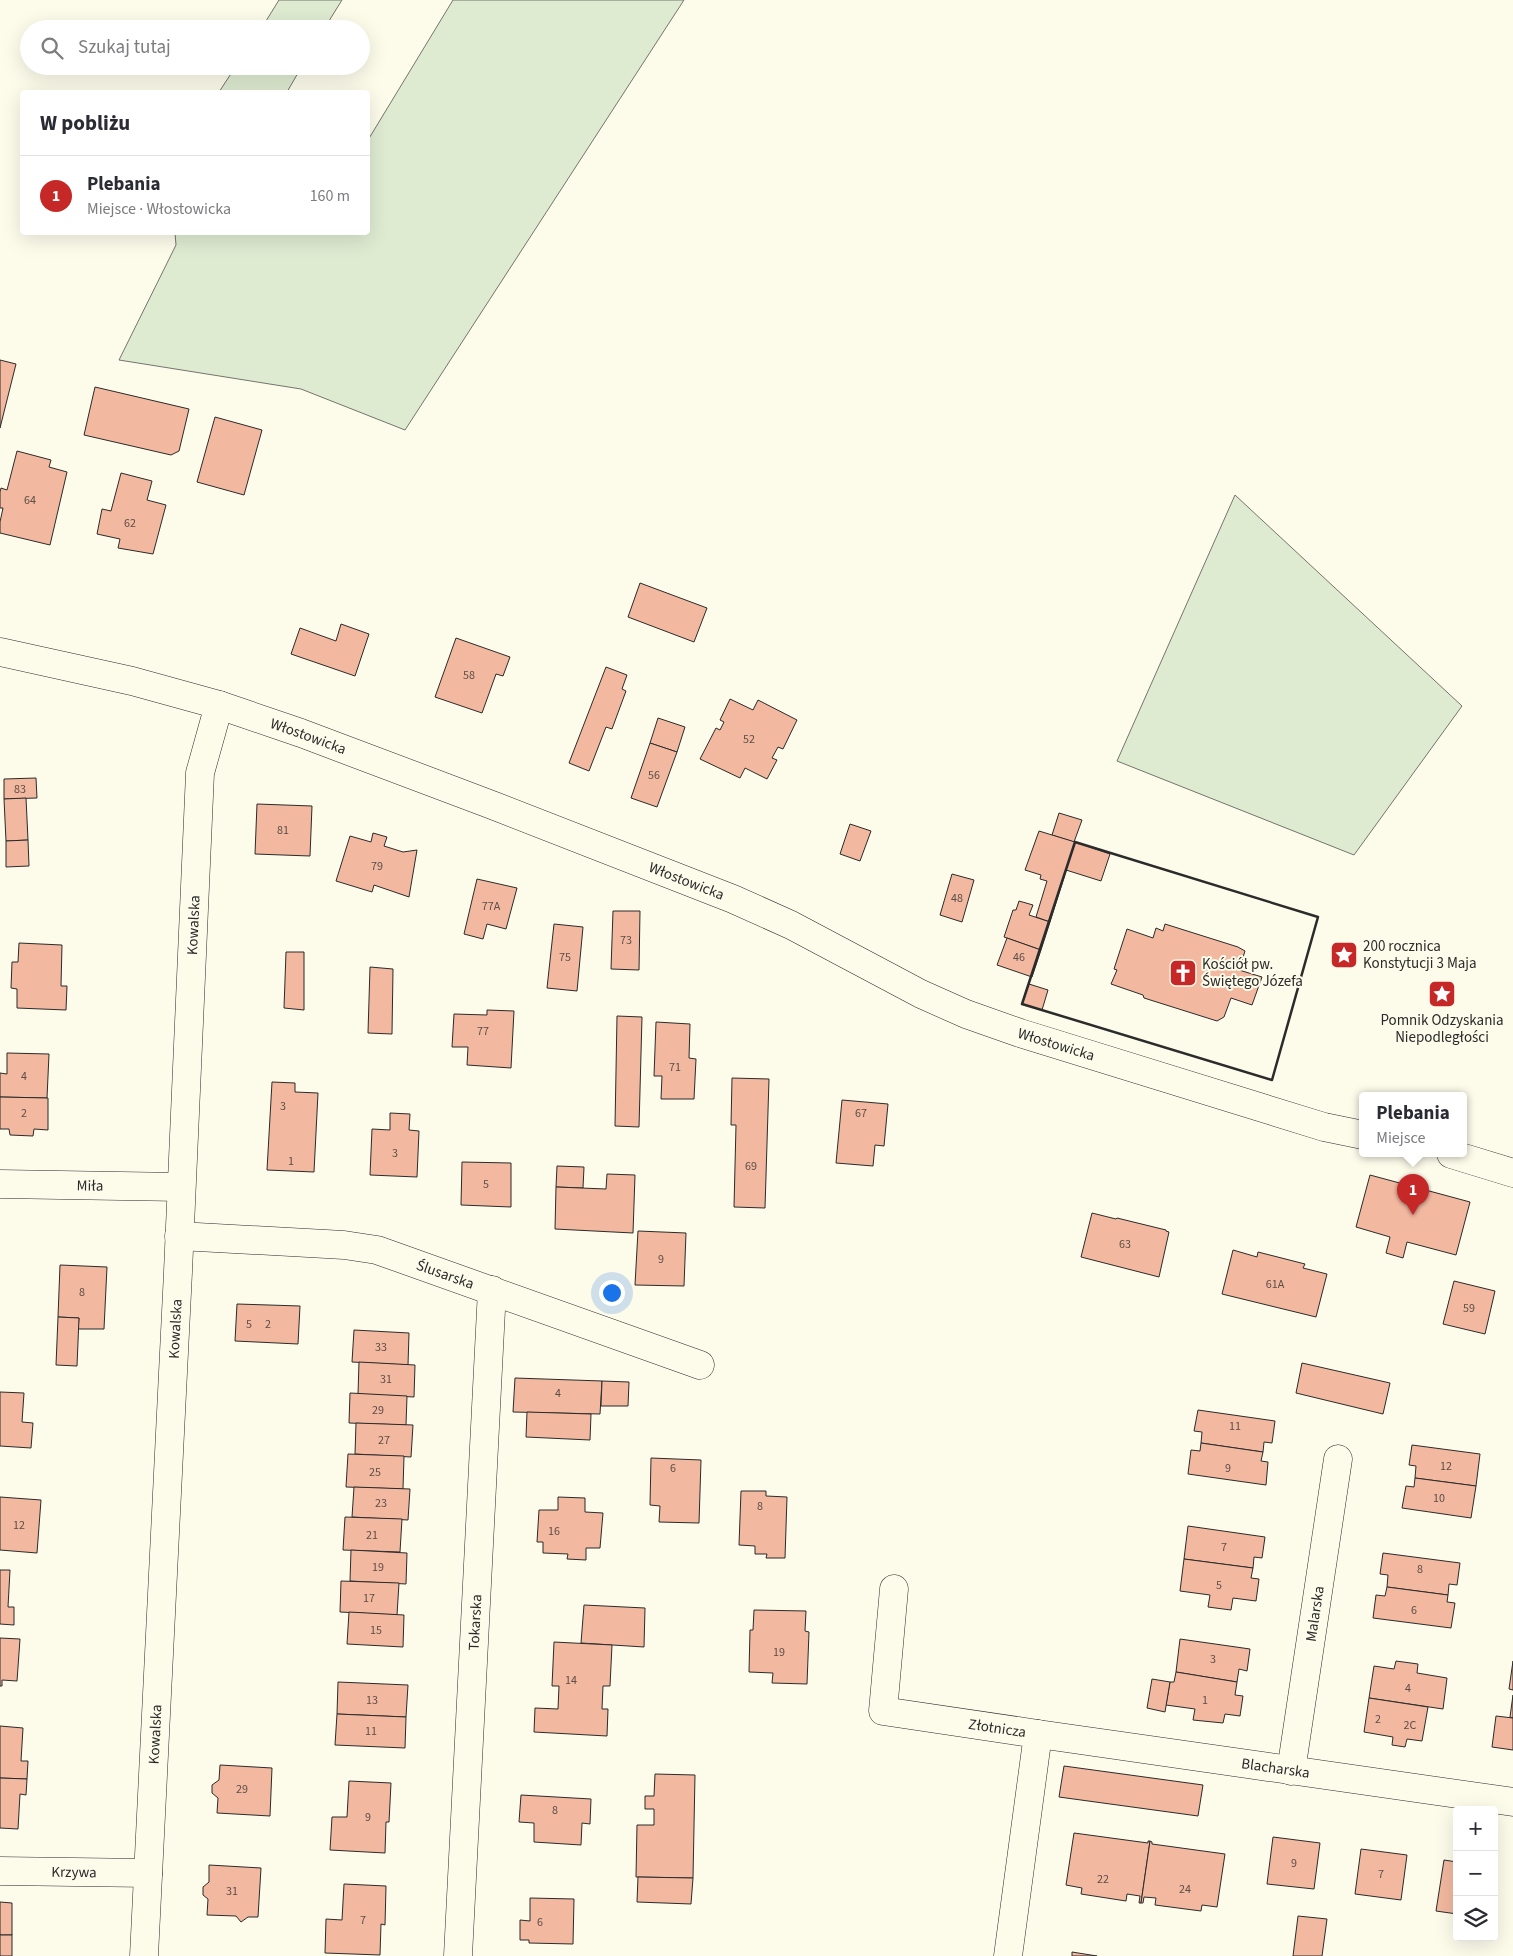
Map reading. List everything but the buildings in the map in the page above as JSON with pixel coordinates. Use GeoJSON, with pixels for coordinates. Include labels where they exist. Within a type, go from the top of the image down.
{"type":"FeatureCollection","features":[{"type":"Feature","properties":{"kind":"street","name":"Włostowicka"},"geometry":{"type":"LineString","coordinates":[[0,652],[132,681],[219,705],[301,733],[733,899],[790,926],[921,994],[966,1014],[1020,1033],[1315,1124],[1359,1134]]}},
{"type":"Feature","properties":{"kind":"street","name":"Kowalska"},"geometry":{"type":"LineString","coordinates":[[144,1956],[200,773],[219,705]]}},
{"type":"Feature","properties":{"kind":"street"},"geometry":{"type":"LineString","coordinates":[[1461,1157],[1513,1173]]}},
{"type":"Feature","properties":{"kind":"street","name":"Miła"},"geometry":{"type":"LineString","coordinates":[[0,1184],[181,1187]]}},
{"type":"Feature","properties":{"kind":"street","name":"Ślusarska"},"geometry":{"type":"LineString","coordinates":[[179,1236],[344,1245],[377,1250],[700,1366]]}},
{"type":"Feature","properties":{"kind":"street","name":"Tokarska"},"geometry":{"type":"LineString","coordinates":[[458,1956],[492,1290]]}},
{"type":"Feature","properties":{"kind":"street","name":"Malarska"},"geometry":{"type":"LineString","coordinates":[[1291,1770],[1338,1459]]}},
{"type":"Feature","properties":{"kind":"street","name":"Złotnicza"},"geometry":{"type":"LineString","coordinates":[[894,1589],[883,1711],[1038,1734],[1008,1956]]}},
{"type":"Feature","properties":{"kind":"street","name":"Blacharska"},"geometry":{"type":"LineString","coordinates":[[1038,1734],[1513,1802]]}},
{"type":"Feature","properties":{"kind":"street","name":"Krzywa"},"geometry":{"type":"LineString","coordinates":[[0,1871],[148,1873]]}},
{"type":"Feature","properties":{"kind":"green space"},"geometry":{"type":"Polygon","coordinates":[[[279,0],[342,0],[330,20],[267,20],[279,0]]]}},
{"type":"Feature","properties":{"kind":"green space"},"geometry":{"type":"Polygon","coordinates":[[[453,0],[684,0],[405,430],[301,389],[119,360],[176,245],[175,235],[370,235],[370,137],[453,0]]]}},
{"type":"Feature","properties":{"kind":"green space"},"geometry":{"type":"Polygon","coordinates":[[[230,75],[297,75],[288,90],[220,90],[230,75]]]}},
{"type":"Feature","properties":{"kind":"green space"},"geometry":{"type":"Polygon","coordinates":[[[1235,495],[1462,706],[1354,855],[1117,761],[1235,495]]]}},
{"type":"Feature","properties":{"kind":"wall"},"geometry":{"type":"LineString","coordinates":[[1075,842],[1318,917],[1272,1080],[1022,1004],[1075,842]]}},
{"type":"Feature","properties":{"kind":"place","name":"200 rocznica Konstytucji 3 Maja"},"geometry":{"type":"Point","coordinates":[1344,955]}},
{"type":"Feature","properties":{"kind":"place","name":"Kościół pw. Świętego Józefa"},"geometry":{"type":"Point","coordinates":[1183,973]}},
{"type":"Feature","properties":{"kind":"place","name":"Pomnik Odzyskania Niepodległości"},"geometry":{"type":"Point","coordinates":[1442,994]}},
{"type":"Feature","properties":{"kind":"place","name":"Plebania"},"geometry":{"type":"Point","coordinates":[1413,1215]}}]}
